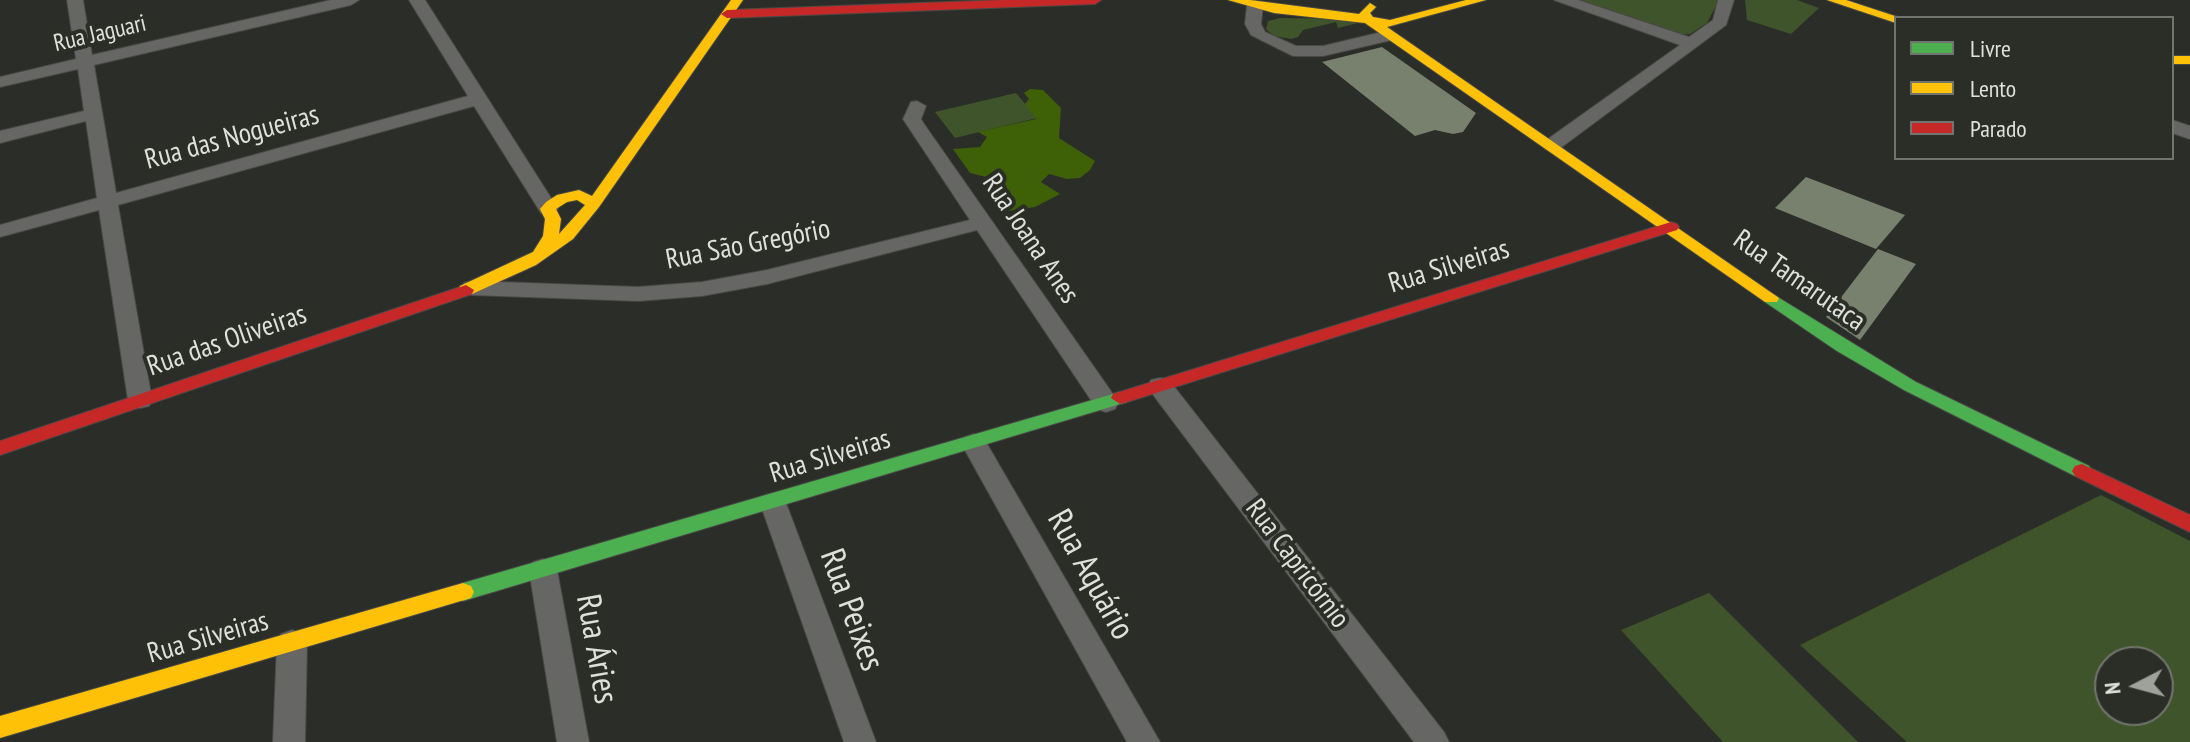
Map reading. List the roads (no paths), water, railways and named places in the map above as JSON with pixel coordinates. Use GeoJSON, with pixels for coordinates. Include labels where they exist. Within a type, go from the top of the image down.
{"type":"FeatureCollection","features":[{"type":"Feature","properties":{"kind":"street"},"geometry":{"type":"LineString","coordinates":[[75,0],[140,400]]}},
{"type":"Feature","properties":{"kind":"street","name":"Rua Jaguari"},"geometry":{"type":"LineString","coordinates":[[0,82],[351,0]]}},
{"type":"Feature","properties":{"kind":"street"},"geometry":{"type":"LineString","coordinates":[[417,0],[546,207],[551,236],[539,256]]}},
{"type":"Feature","properties":{"kind":"street"},"geometry":{"type":"LineString","coordinates":[[732,7],[1095,0]]}},
{"type":"Feature","properties":{"kind":"street"},"geometry":{"type":"LineString","coordinates":[[1235,0],[1255,5],[1370,14],[1398,25]]}},
{"type":"Feature","properties":{"kind":"street"},"geometry":{"type":"LineString","coordinates":[[1398,25],[1433,0]]}},
{"type":"Feature","properties":{"kind":"street"},"geometry":{"type":"LineString","coordinates":[[1255,5],[1253,24],[1259,35],[1293,51],[1323,51],[1480,0]]}},
{"type":"Feature","properties":{"kind":"street"},"geometry":{"type":"LineString","coordinates":[[1562,0],[1688,47]]}},
{"type":"Feature","properties":{"kind":"street"},"geometry":{"type":"LineString","coordinates":[[1552,145],[1720,22],[1726,0]]}},
{"type":"Feature","properties":{"kind":"street"},"geometry":{"type":"LineString","coordinates":[[1833,0],[1890,19]]}},
{"type":"Feature","properties":{"kind":"street","name":"Rua das Oliveiras"},"geometry":{"type":"LineString","coordinates":[[0,448],[472,288],[539,256],[567,236],[582,202],[607,185],[732,7]]}},
{"type":"Feature","properties":{"kind":"street","name":"Rua Tamarutaca"},"geometry":{"type":"LineString","coordinates":[[1370,14],[1398,25],[1552,145],[1843,347],[1887,374],[2190,524]]}},
{"type":"Feature","properties":{"kind":"street","name":"Rua das Nogueiras"},"geometry":{"type":"LineString","coordinates":[[0,231],[479,99]]}},
{"type":"Feature","properties":{"kind":"street","name":"Rua Joana Anes"},"geometry":{"type":"LineString","coordinates":[[917,106],[912,119],[915,124],[1106,403]]}},
{"type":"Feature","properties":{"kind":"street"},"geometry":{"type":"LineString","coordinates":[[0,137],[93,114]]}},
{"type":"Feature","properties":{"kind":"street"},"geometry":{"type":"LineString","coordinates":[[546,207],[582,202]]}},
{"type":"Feature","properties":{"kind":"street"},"geometry":{"type":"LineString","coordinates":[[546,207],[569,221],[582,202]]}},
{"type":"Feature","properties":{"kind":"street","name":"Rua São Gregório"},"geometry":{"type":"LineString","coordinates":[[472,288],[638,294],[702,289],[767,277],[982,223]]}},
{"type":"Feature","properties":{"kind":"street","name":"Rua Silveiras"},"geometry":{"type":"LineString","coordinates":[[3,732],[292,643],[974,443],[1671,227]]}},
{"type":"Feature","properties":{"kind":"street","name":"Rua Capricórnio"},"geometry":{"type":"LineString","coordinates":[[1160,386],[1433,742]]}},
{"type":"Feature","properties":{"kind":"street","name":"Rua Aquário"},"geometry":{"type":"LineString","coordinates":[[974,443],[1144,742]]}},
{"type":"Feature","properties":{"kind":"street","name":"Rua Peixes"},"geometry":{"type":"LineString","coordinates":[[773,503],[860,742]]}},
{"type":"Feature","properties":{"kind":"street","name":"Rua Áries"},"geometry":{"type":"LineString","coordinates":[[543,570],[573,742]]}},
{"type":"Feature","properties":{"kind":"street"},"geometry":{"type":"LineString","coordinates":[[289,742],[292,643]]}}]}
